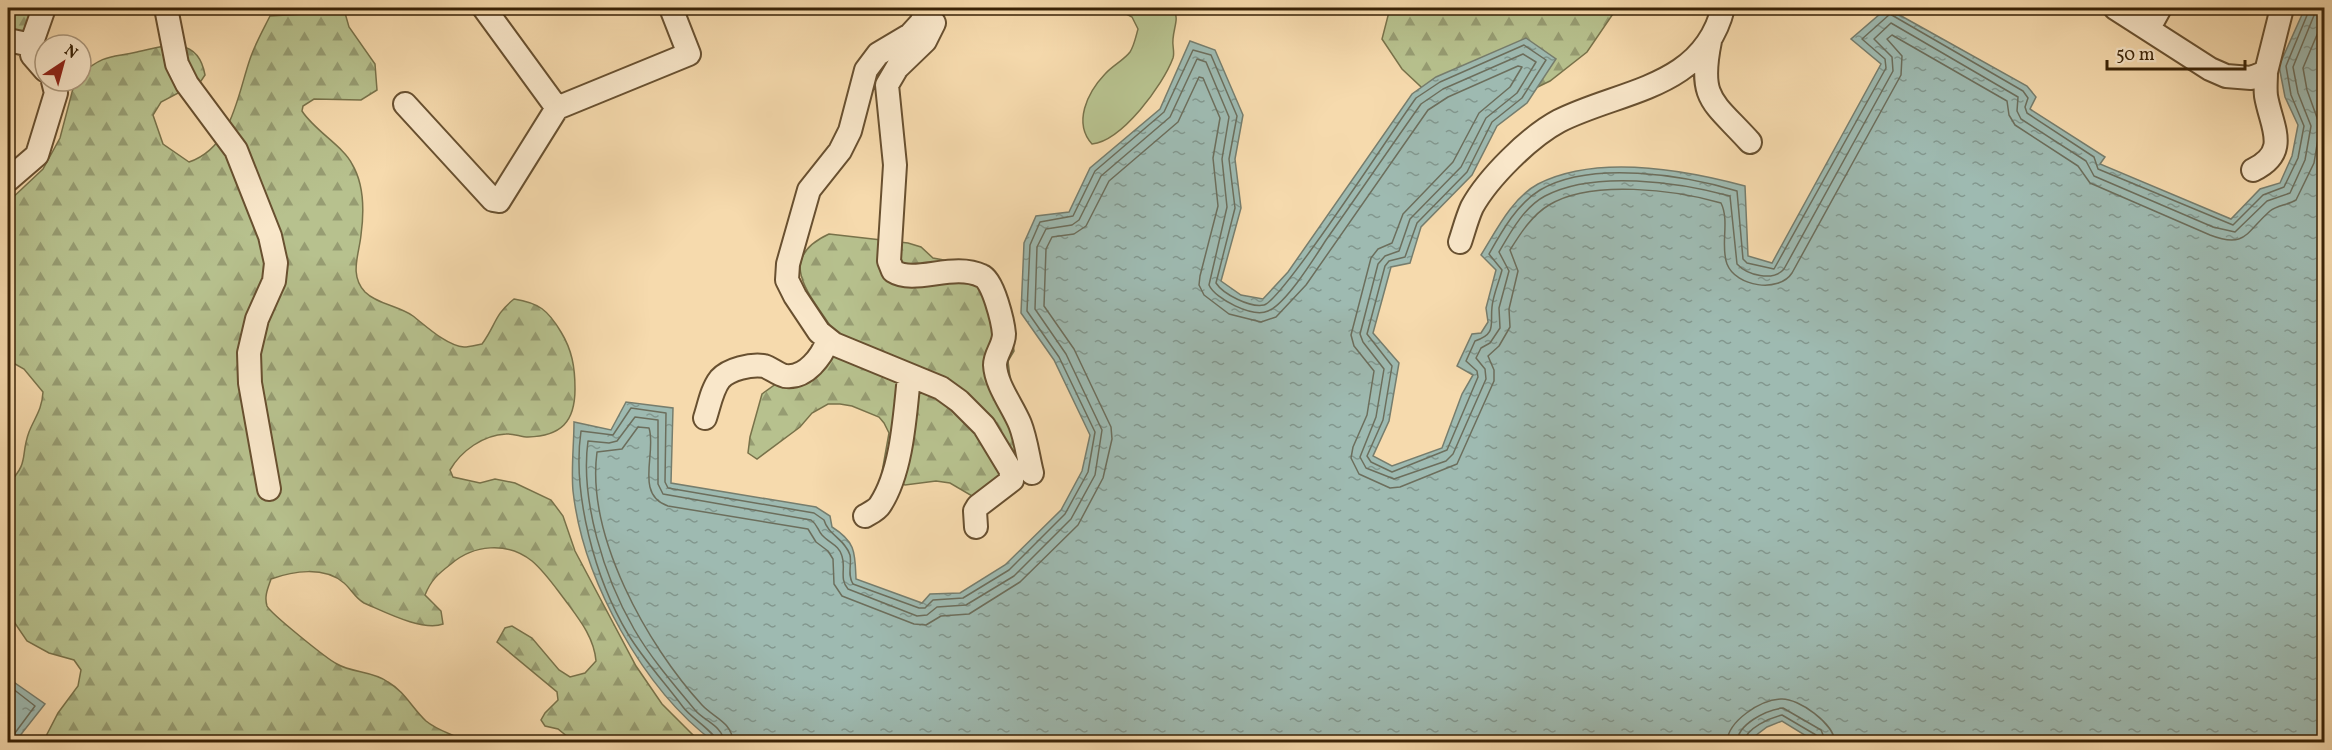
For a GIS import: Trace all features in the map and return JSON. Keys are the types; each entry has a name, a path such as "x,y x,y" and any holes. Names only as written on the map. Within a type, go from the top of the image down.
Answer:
{"street":[{"path":"33,56 31,45 44,8"},
{"path":"166,8 177,64 187,84 236,150 270,236 276,264 274,281 257,319 249,353 250,382 269,489"},
{"path":"484,8 558,108"},
{"path":"405,104 493,200 499,201 558,108 689,54 671,8"},
{"path":"927,8 921,23 910,35 872,59 861,83 850,131 840,151 809,190 788,264 787,280 808,316 828,340 941,388 973,412 1010,469 1012,480 1007,487 975,511 976,526"},
{"path":"941,8 925,41 897,68 887,85 895,165 889,261 893,272 906,277 945,270 972,272 984,276 991,283 1004,334 1002,347 996,357 995,368 1020,425 1032,473"},
{"path":"1460,242 1473,207 1512,159 1540,134 1574,114 1643,91 1670,78 1710,40 1719,25 1723,8"},
{"path":"2115,8 2210,69 2226,76 2251,78 2266,72"},
{"path":"2149,28 2160,8"},
{"path":"2253,170 2263,165 2269,158 2277,139 2276,126 2266,94 2266,72 2282,8"},
{"path":"8,39 31,45"},
{"path":"1710,40 1705,66 1705,85 1709,97 1750,142"},
{"path":"8,180 37,155 56,93"},
{"path":"705,418 720,380 727,374 739,368 765,366 786,376 797,375 809,368 822,354 828,340"},
{"path":"865,516 879,507 892,479 902,437 909,376"}],"green space":[{"path":"8,8 35,8 25,35 8,33"},
{"path":"310,8 347,8 345,13 349,27 375,64 377,90 361,100 314,99 303,106 302,111 348,158 359,180 363,208 356,272 357,279 365,292 413,316 451,343 464,347 482,344 499,315 514,299 530,303 542,309 552,318 570,352 575,389 572,410 564,425 549,434 539,436 506,434 489,437 473,445 460,457 450,470 453,477 480,483 495,479 515,483 551,500 563,516 575,551 636,666 662,704 700,742 574,742 558,729 545,726 541,720 558,700 557,692 497,642 505,628 512,626 532,638 559,670 570,677 585,673 596,661 595,652 585,629 575,614 537,565 512,550 490,548 480,549 460,558 439,574 430,585 425,595 441,611 443,624 435,626 414,623 364,603 344,583 318,572 298,572 271,579 266,595 267,606 270,610 322,654 343,667 382,678 399,690 426,721 466,742 43,742 58,713 78,686 81,670 74,660 49,653 27,641 8,613 8,484 22,464 26,440 40,409 43,392 24,369 8,360 8,202 43,169 60,138 72,93 93,93 93,65 96,63 114,56 169,46 188,48 195,54 201,62 205,75 201,81 161,102 153,115 163,144 189,162 203,155 224,133 231,119 252,53 270,16 303,14"},
{"path":"1115,8 1174,8 1176,20 1174,56 1151,96 1128,123 1104,141 1092,144 1083,127 1088,99 1105,74 1130,52 1138,29 1132,17"},
{"path":"1390,8 1617,8 1587,52 1550,81 1511,100 1435,100 1402,69 1382,39"},
{"path":"829,234 908,243 921,247 933,258 965,264 1012,334 1014,351 1008,361 1011,385 1031,479 1021,485 972,496 950,483 936,481 905,485 882,472 889,433 884,423 879,417 852,406 840,404 828,404 812,413 800,427 757,459 748,453 762,394 838,339 811,297 800,270 802,257 811,245"}],"water":[{"path":"1887,8 2027,86 2036,97 2030,109 2105,157 2100,164 2231,219 2260,189 2280,183 2292,156 2298,125 2285,97 2279,66 2305,8 2324,8 2324,742 1816,742 1782,721 1767,727 1747,742 714,742 688,720 663,693 641,663 603,596 579,525 573,491 574,422 611,430 626,402 673,408 671,483 816,507 830,516 832,527 850,543 854,555 856,579 922,603 930,594 960,593 1005,565 1061,510 1082,471 1090,435 1054,360 1021,313 1024,243 1036,216 1069,212 1090,168 1160,109 1190,41 1215,50 1243,115 1235,159 1241,208 1221,281 1241,295 1263,299 1288,272 1412,94 1436,77 1526,38 1556,59 1527,103 1497,126 1472,175 1421,227 1410,263 1391,267 1373,333 1399,363 1389,421 1373,456 1392,466 1442,448 1462,394 1473,375 1457,366 1472,334 1481,333 1488,322 1486,308 1496,270 1481,255 1505,216 1520,198 1538,184 1561,175 1587,169 1614,167 1669,170 1745,186 1748,256 1772,263 1881,64 1851,39"},
{"path":"8,678 45,704 15,742 8,742"}]}
